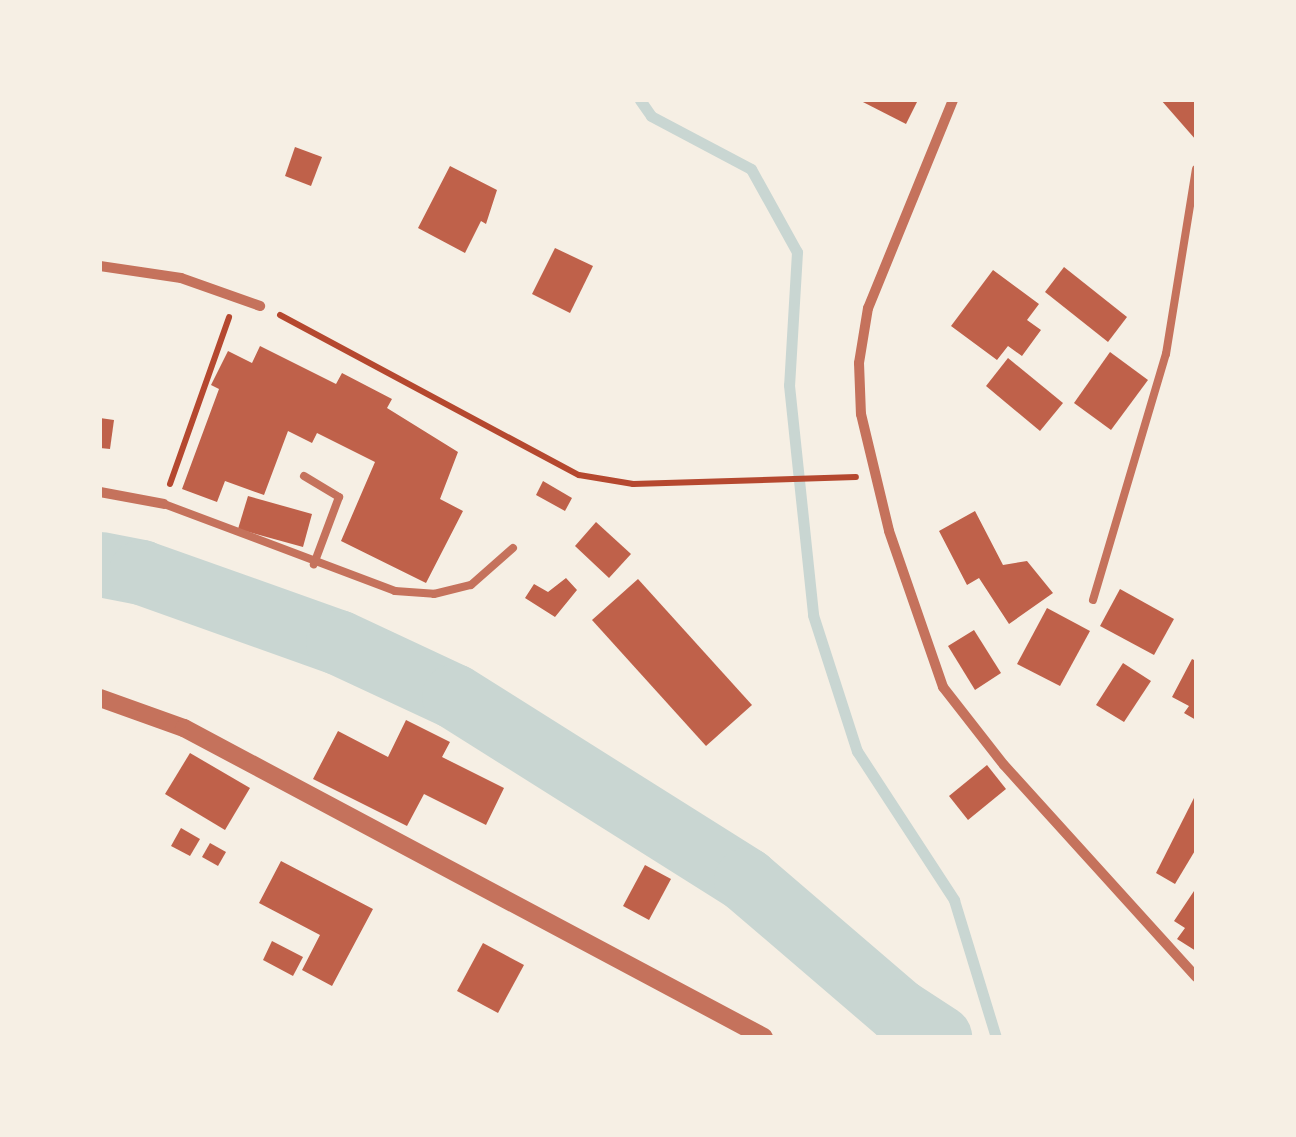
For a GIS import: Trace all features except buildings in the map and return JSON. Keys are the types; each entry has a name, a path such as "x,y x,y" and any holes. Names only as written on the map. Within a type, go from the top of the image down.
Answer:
{"street":[{"path":"953,100 868,308 860,362 861,414 889,531 944,687 1004,765 1196,976"},
{"path":"100,266 181,278 260,306"},
{"path":"100,492 164,504"},
{"path":"100,698 184,728 764,1037"}],"lane":[{"path":"1094,600 1162,372 1196,169"},
{"path":"304,476 339,498 314,564"},
{"path":"164,504 395,592 434,594 472,584 513,548"}],"path":[{"path":"164,504 238,296"},
{"path":"260,306 579,476 633,484 842,477"}],"waterway":[{"path":"640,100 651,116 751,169 797,252 789,385 813,615 857,751 954,900 996,1037"},
{"path":"100,564 141,572 338,642 454,696 746,880 899,1011 939,1037"}]}
